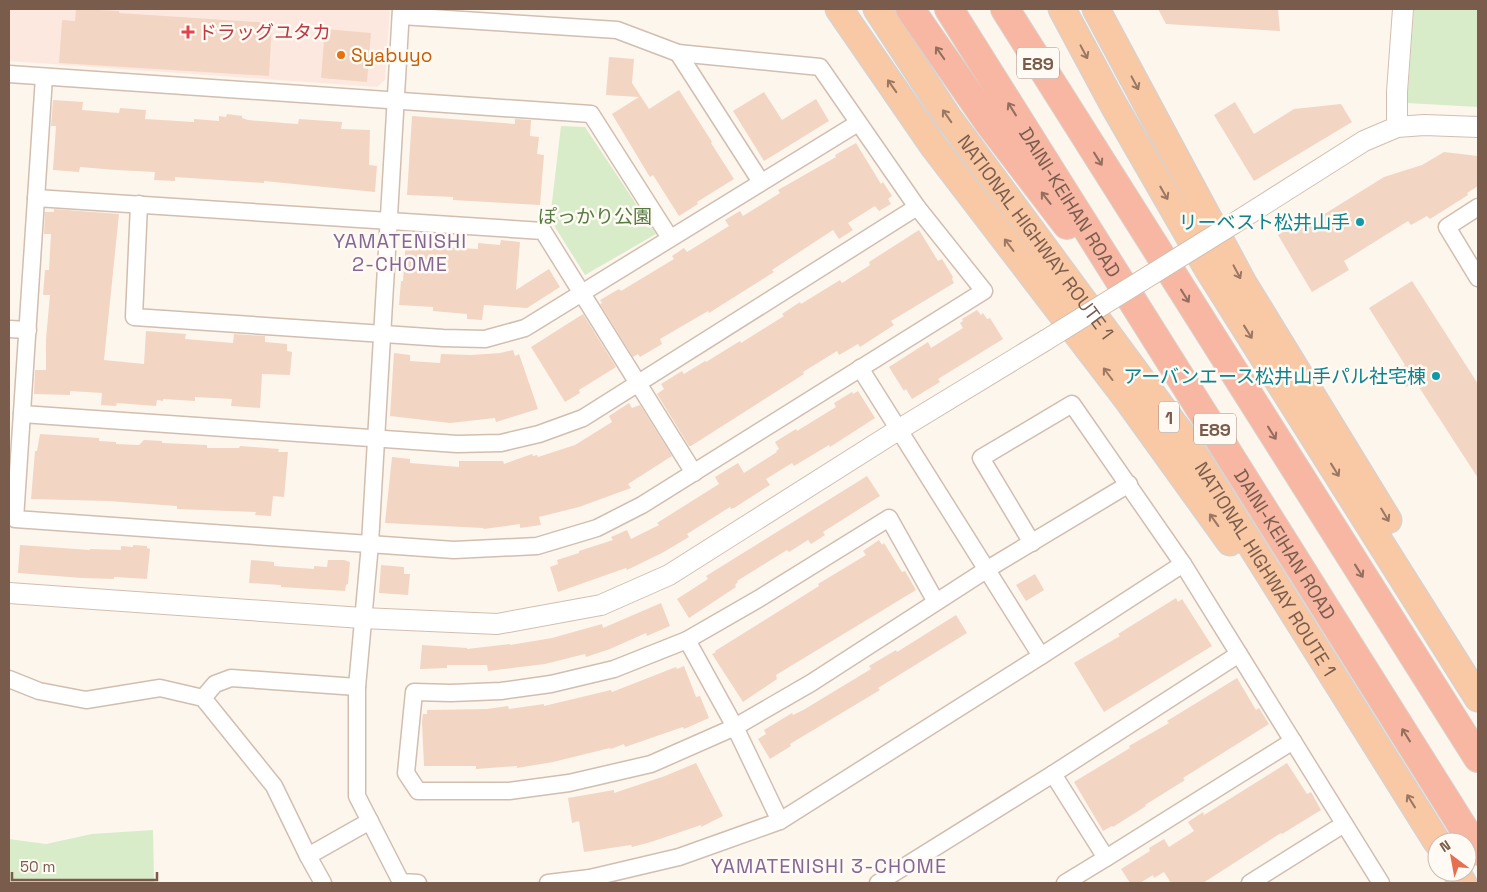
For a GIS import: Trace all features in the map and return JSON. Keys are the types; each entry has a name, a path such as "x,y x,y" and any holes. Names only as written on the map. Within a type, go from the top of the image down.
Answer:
{"highway":[{"name":"1","path":"839,9 934,147 1127,399 1283,615 1329,669"},
{"name":"NATIONAL HIGHWAY ROUTE 1","path":"877,9 947,116 1182,435 1431,832"},
{"path":"910,9 989,123 1172,361"},
{"name":"DAINI-KEIHAN ROAD","path":"949,9 1172,361 1478,851"},
{"name":"E89","path":"1004,9 1478,758"},
{"path":"1017,9 1072,118"},
{"path":"1062,9 1112,104 1208,269 1478,698"},
{"path":"1096,9 1243,283 1413,561 1416,597"}],"street":[{"path":"1397,127 1397,92 1403,9"},
{"path":"44,77 15,519 370,544 454,550 537,546 596,528 642,506 984,291 918,207 820,67 678,53 617,30 401,12 370,544 357,687 357,796 401,882 418,883"},
{"path":"678,53 761,182"},
{"path":"9,74 591,114 670,238"},
{"path":"140,204 134,317 485,340 525,328 858,123"},
{"path":"9,592 362,618 496,624 601,605 669,575 898,430 1046,340 1364,141 1397,127 1424,125 1478,127"},
{"path":"36,198 543,231 694,473"},
{"path":"22,414 457,444 501,443 539,434 583,418 918,207"},
{"path":"1478,207 1447,227 1478,278"},
{"path":"9,329 28,330"},
{"path":"860,368 1041,656"},
{"path":"1032,543 981,458 1072,404 1183,564 1382,883"},
{"path":"936,602 889,518 760,598 687,640 614,669 551,684 501,691 414,692 406,773 418,792 508,791 570,783 651,764 735,727 811,683 986,570 1129,484"},
{"path":"548,883 590,878 679,857 780,821 1183,564"},
{"path":"687,640 735,727 780,821"},
{"path":"878,883 1053,774 1239,654"},
{"path":"203,698 215,684 231,678 357,687"},
{"path":"9,679 39,691 86,700 160,688 203,698 274,786 323,883"},
{"path":"1065,883 1293,741"},
{"path":"1053,774 1106,858"},
{"path":"308,856 370,820"},
{"path":"1250,883 1344,824"}],"shaded area":[{"path":"9,9 390,9 385,80 377,87 9,61"}],"green space":[{"path":"1414,9 1478,9 1478,107 1407,103"},
{"name":"ぽっかり公園","path":"561,126 585,127 656,234 585,275 550,219"},
{"path":"153,830 154,883 9,883 9,839 46,844 92,834"}],"building":[{"path":"76,9 272,23 269,76 59,63 62,20 75,21"},
{"path":"1158,9 1278,9 1280,31 1166,24"},
{"path":"325,29 371,33 367,82 321,78"},
{"path":"609,57 634,59 632,83 649,109 679,90 734,179 697,202 698,204 679,216 653,175 650,177 648,174 612,114 639,97 606,95"},
{"path":"764,92 782,120 816,99 829,121 764,161 733,111"},
{"path":"53,100 83,102 82,110 119,113 120,108 146,110 145,119 194,122 194,119 219,121 219,116 226,117 227,114 242,116 242,118 248,120 298,124 299,119 342,122 341,129 370,130 369,165 377,166 375,192 264,181 264,183 175,177 175,181 154,180 155,172 80,167 79,172 53,170 56,126 51,126"},
{"path":"1235,102 1254,134 1294,109 1341,104 1352,122 1254,181 1214,115"},
{"path":"412,116 515,124 515,119 531,120 530,136 539,137 537,154 544,155 540,205 453,200 453,197 407,195"},
{"path":"856,143 881,184 883,182 892,196 888,199 891,204 879,211 875,206 848,223 853,230 839,239 833,230 772,270 774,272 709,313 708,311 660,339 662,344 640,357 638,354 633,357 600,304 602,303 600,300 619,289 621,291 674,259 672,256 684,248 687,252 729,226 725,220 740,211 743,216 780,193 778,190 836,157 835,155"},
{"name":"リーベスト松井山手","path":"1444,152 1478,156 1478,186 1467,193 1468,195 1430,219 1427,216 1411,225 1408,221 1344,261 1349,270 1312,292 1278,235 1298,223 1302,228 1384,177 1422,165"},
{"path":"54,209 119,214 104,360 144,364 146,331 186,334 185,339 233,343 234,334 265,336 265,342 287,344 287,351 292,352 290,375 262,374 260,408 231,406 232,399 195,397 195,401 157,400 156,406 117,403 116,406 101,405 102,393 70,391 70,395 34,394 35,370 46,370 46,339 50,295 43,295 45,270 49,270 51,234 44,234 45,212 54,212"},
{"path":"919,230 938,261 942,259 953,277 954,283 891,321 894,325 860,347 858,344 839,355 837,351 803,372 804,374 689,446 657,394 664,389 661,384 682,371 684,374 740,341 741,343 784,316 782,314 800,302 801,304 840,280 842,283 870,265 869,262"},
{"path":"406,240 429,242 429,246 478,249 478,243 500,245 501,240 520,242 516,290 549,269 560,287 527,308 484,305 482,320 467,319 467,314 433,311 433,307 399,305"},
{"name":"アーバンエース松井山手パル社宅棟","path":"1412,281 1478,384 1478,478 1415,381 1406,387 1396,371 1405,365 1369,308"},
{"path":"977,310 981,315 983,313 987,319 990,318 1003,339 938,379 940,382 912,399 906,389 904,391 889,367 928,342 931,348 963,328 960,323 963,321 962,319"},
{"path":"583,314 616,367 579,390 580,393 565,402 531,347"},
{"path":"513,350 515,356 519,354 538,409 496,422 495,418 450,423 390,416 394,353 410,355 410,361 440,363 441,354 471,355"},
{"path":"858,391 875,418 830,447 829,445 794,466 792,463 766,479 770,485 734,508 731,509 730,507 687,534 689,537 662,553 627,570 626,568 558,592 550,567 558,564 557,560 613,540 611,537 627,530 631,539 659,525 657,523 719,484 715,477 738,463 744,473 777,452 779,449 775,442 836,407 834,403 852,392 853,394"},
{"path":"629,403 632,408 640,405 672,456 628,484 631,488 579,507 539,517 541,525 520,528 520,524 484,529 385,523 392,457 410,459 410,463 459,467 459,461 503,461 504,464 532,454 538,457 575,445 612,422 609,416"},
{"path":"40,434 99,438 99,441 116,442 116,444 139,445 144,440 162,441 162,443 207,445 207,448 239,448 240,446 279,449 278,452 288,452 284,497 273,496 271,516 255,515 256,512 177,509 177,506 108,501 31,499 35,451 37,451"},
{"path":"867,476 880,496 823,532 825,535 811,544 808,540 789,552 787,550 737,581 736,587 689,618 677,599 708,579 706,576"},
{"path":"879,540 882,545 884,543 902,572 905,571 916,590 776,675 777,679 743,702 712,654 819,586 818,584 866,555 863,551"},
{"path":"20,545 90,550 121,550 121,546 147,546 150,549 147,579 82,578 18,573"},
{"path":"251,560 274,562 274,566 314,569 314,566 327,567 328,560 344,560 350,562 348,584 345,591 249,583"},
{"path":"381,565 404,567 404,574 410,574 408,595 379,593"},
{"path":"1035,574 1044,590 1026,601 1016,585"},
{"path":"1176,598 1178,602 1182,599 1212,646 1104,712 1074,663 1120,636 1118,634"},
{"path":"661,603 670,626 647,636 646,633 586,657 585,654 545,664 488,671 487,665 447,665 447,668 420,669 422,645 467,649 510,645 552,638 602,624 603,628"},
{"path":"956,615 967,633 878,688 880,690 790,744 791,746 770,759 758,739 766,734 764,730 792,713 793,715 805,709 871,669 869,666 896,650 897,652"},
{"path":"684,666 696,697 700,696 709,718 684,729 683,727 625,747 624,744 611,749 517,768 517,766 476,769 476,766 424,766 422,722 423,714 427,714 427,710 487,709 508,706 509,709 544,704 544,706 611,690 612,692 676,667 677,669"},
{"path":"1237,678 1256,710 1259,708 1269,724 1183,778 1185,780 1146,806 1113,827 1103,831 1074,782"},
{"path":"696,763 723,816 701,827 701,825 632,847 631,845 584,852 579,821 572,823 568,798 614,790 614,793 665,776"},
{"path":"1287,763 1307,794 1311,792 1321,810 1203,883 1171,883 1164,872 1154,878 1153,875 1140,883 1130,883 1121,869 1150,851 1149,848 1164,839 1169,847 1194,831 1188,822 1203,812 1204,815"}],"place":[{"name":"ドラッグユタカ","path":"188,32"},
{"name":"Syabuyo","path":"341,55"},
{"name":"リーベスト松井山手","path":"1360,222"},
{"name":"アーバンエース松井山手パル社宅棟","path":"1436,376"}],"district":[{"name":"YAMATENISHI 2-CHOME","path":"400,252"},
{"name":"YAMATENISHI 3-CHOME","path":"829,866"}]}
